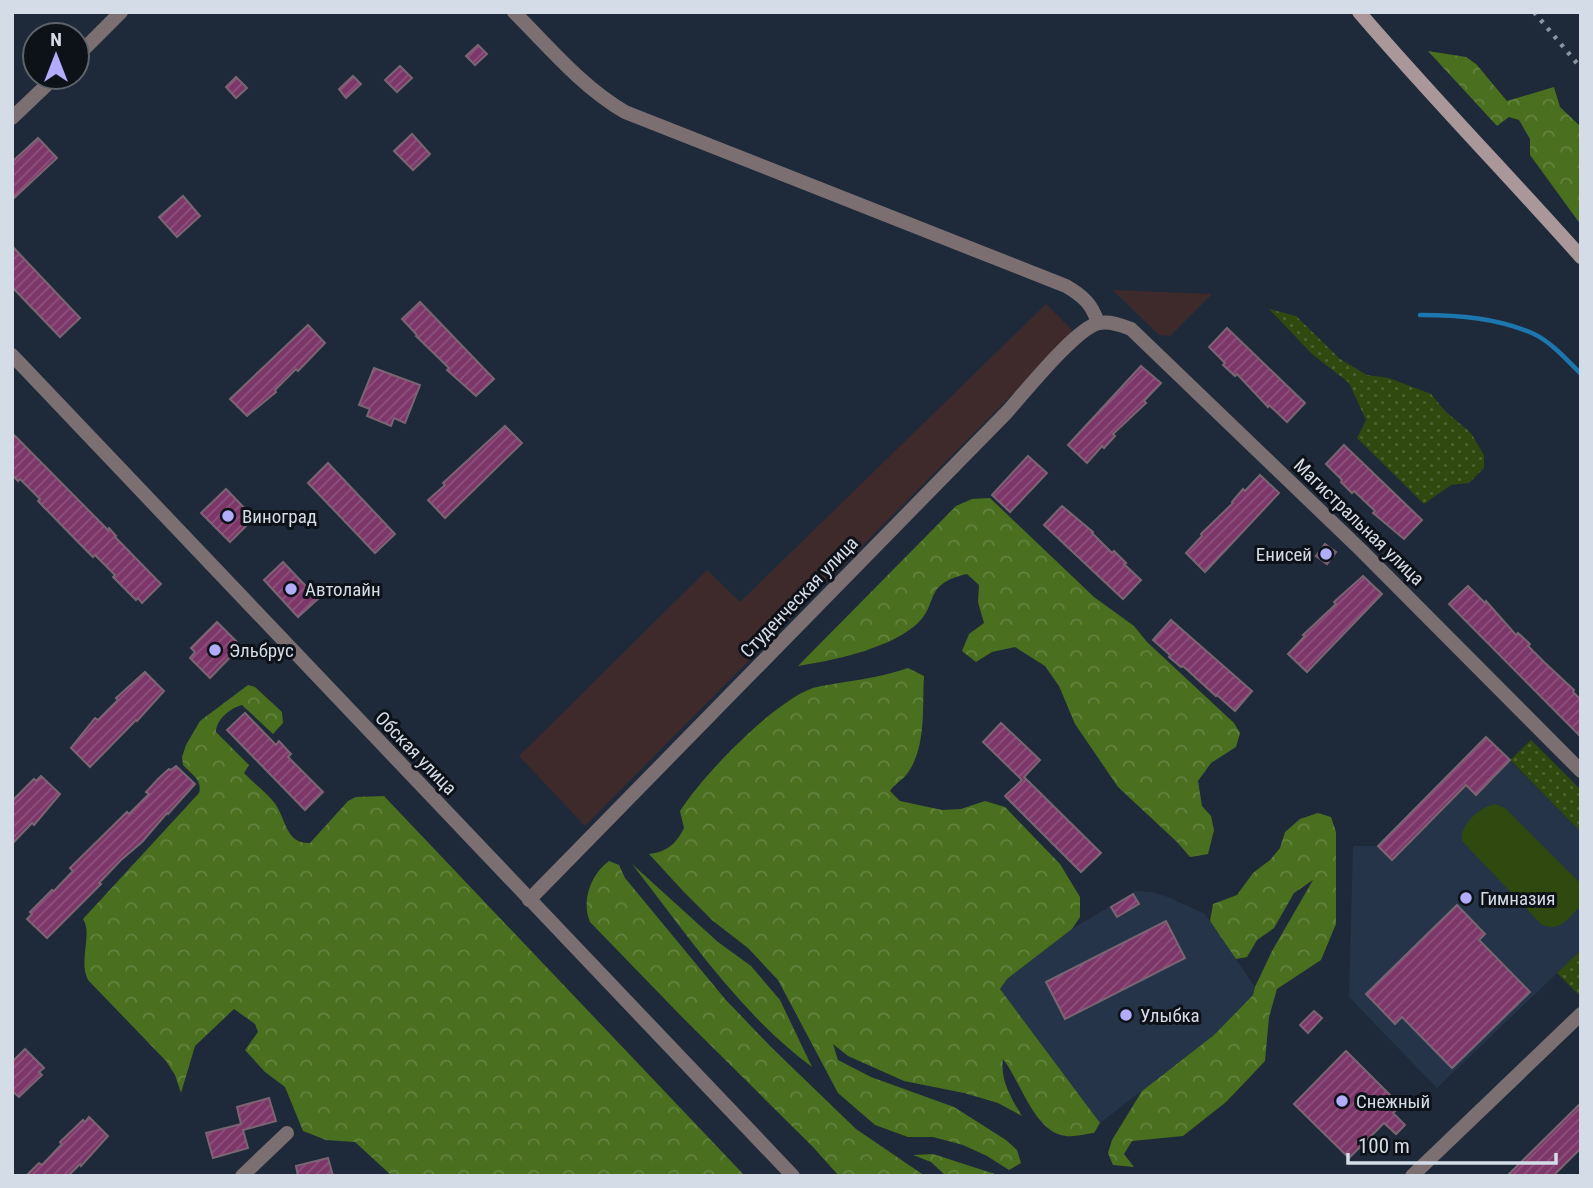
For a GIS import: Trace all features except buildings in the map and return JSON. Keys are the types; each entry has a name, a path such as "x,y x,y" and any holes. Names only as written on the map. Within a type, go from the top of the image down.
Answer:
{"main road":[{"path":"1359,12 1581,257"}],"street":[{"path":"91,42 121,12"},
{"path":"514,12 585,83 625,113 1066,286 1082,295 1093,307 1098,323"},
{"path":"12,118 40,91"},
{"name":"Магистральная улица","path":"1098,323 1116,323 1131,328 1361,550 1581,771"},
{"name":"Студенческая улица","path":"529,900 1007,412 1076,337 1098,323"},
{"name":"Обская улица","path":"12,355 793,1176"},
{"path":"1412,1176 1581,1014"},
{"path":"242,1176 287,1133"}],"shaded area":[{"path":"1113,290 1212,294 1170,336 1159,335"},
{"path":"1046,304 1074,332 585,826 519,756 707,570 740,602"},
{"name":"Гимназия","path":"1486,737 1581,832 1581,950 1437,1088 1349,997 1353,846 1378,846"},
{"name":"Улыбка","path":"1136,891 1168,897 1205,914 1255,987 1253,995 1214,1035 1100,1123 1000,989 1007,979 1072,929"}],"green space":[{"path":"1428,51 1466,57 1476,64 1507,101 1554,87 1560,107 1581,127 1581,225 1530,155 1530,139 1519,120 1509,117 1497,126"},
{"path":"1269,309 1296,316 1340,359 1367,375 1389,378 1431,394 1445,411 1471,433 1484,455 1484,468 1469,483 1451,485 1424,504 1357,438 1366,420 1349,383 1312,354"},
{"path":"990,498 1094,597 1134,626 1147,642 1234,723 1240,733 1236,747 1211,763 1198,781 1202,806 1211,816 1214,830 1208,854 1190,857 1118,787 1075,724 1059,686 1045,666 1015,647 992,652 976,662 962,651 969,634 984,623 978,602 979,585 967,574 942,584 936,590 921,620 900,636 858,653 798,666 956,506 972,499"},
{"path":"908,668 924,676 920,740 913,765 890,791 900,801 942,810 961,809 985,801 1005,807 1060,864 1080,897 1080,917 1072,929 1007,979 1000,989 1100,1123 1094,1133 1066,1136 1055,1133 1037,1116 1003,1059 1005,1082 1022,1116 998,1103 904,1081 848,1056 833,1044 838,1060 871,1077 954,1107 1006,1140 1017,1150 1021,1163 1009,1170 963,1145 933,1137 908,1137 875,1125 838,1093 778,980 748,948 713,921 649,854 666,849 678,839 684,828 680,811 691,796 740,741 779,708 813,688 877,677"},
{"path":"248,685 255,687 282,712 283,723 273,734 242,705 224,715 216,732 249,765 244,773 276,805 296,840 310,843 348,801 356,797 384,796 745,1176 392,1176 355,1142 326,1140 303,1131 285,1087 265,1072 245,1050 258,1032 255,1024 234,1009 195,1046 181,1093 175,1075 166,1061 88,980 84,965 87,932 83,919 199,793 198,781 183,765 182,757 186,745 200,721"},
{"path":"1531,740 1581,790 1581,832 1510,760"},
{"path":"1495,804 1505,808 1581,884 1581,906 1558,926 1547,927 1541,924 1462,841 1467,823 1483,809"},
{"path":"1318,813 1331,817 1336,832 1336,924 1321,960 1277,989 1269,1017 1265,1061 1226,1102 1183,1136 1132,1141 1124,1154 1134,1167 1113,1165 1108,1153 1112,1140 1142,1091 1214,1035 1253,995 1272,951 1313,880 1294,893 1274,928 1257,940 1247,957 1236,959 1210,921 1213,904 1237,895 1253,873 1280,848 1285,832 1300,819"},
{"path":"609,861 619,865 625,878 725,999 771,1047 856,1129 925,1176 839,1176 590,922 587,914 589,888 597,873"},
{"path":"632,864 718,942 751,966 780,1000 812,1067 786,1046 738,998"},
{"path":"1581,950 1581,994 1578,994 1557,973"},
{"path":"933,1154 1001,1176 946,1176 931,1162 913,1155"}],"waterway":[{"path":"1420,315 1478,318 1534,334 1559,352 1581,374"}],"railway":[{"path":"1534,12 1581,68"}],"place":[{"name":"Виноград","path":"228,516"},
{"name":"Енисей","path":"1326,554"},
{"name":"Автолайн","path":"291,589"},
{"name":"Эльбрус","path":"215,650"},
{"name":"Гимназия","path":"1466,898"},
{"name":"Улыбка","path":"1126,1015"},
{"name":"Снежный","path":"1342,1101"}]}
